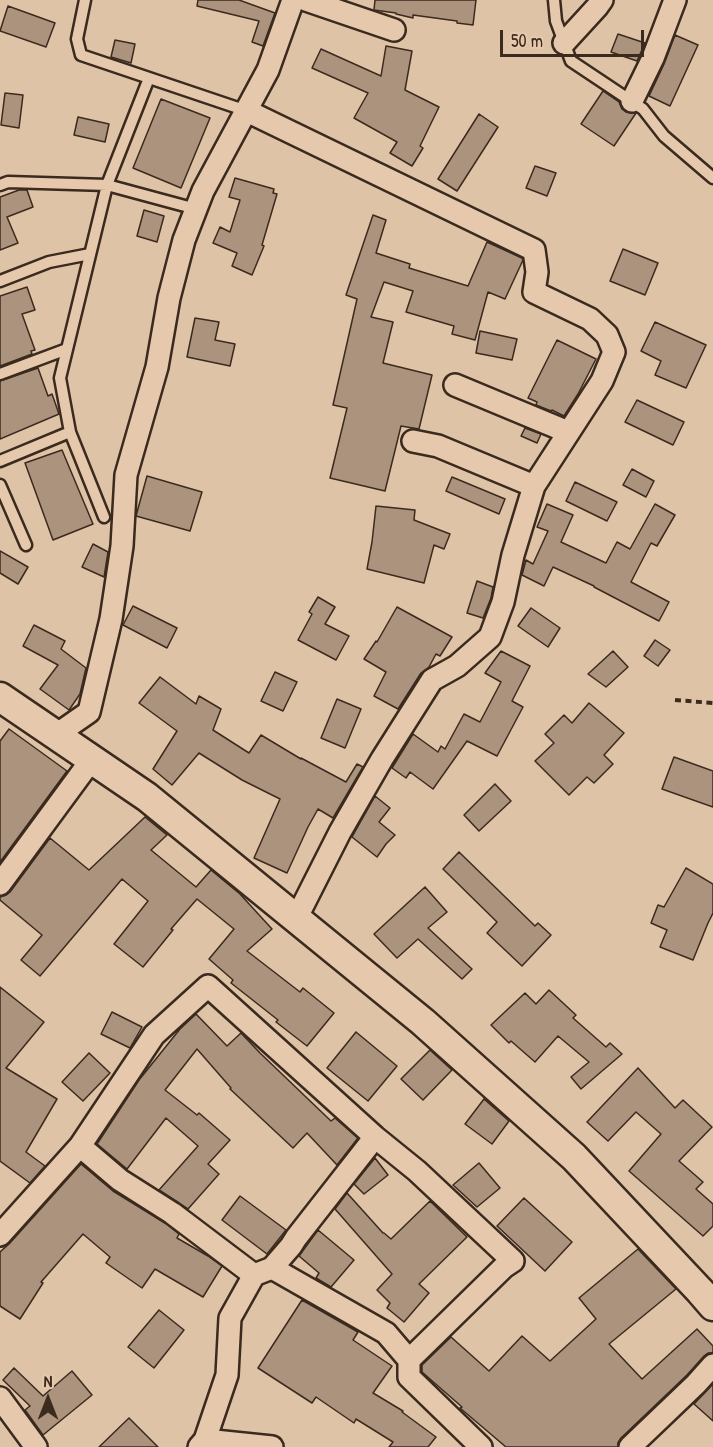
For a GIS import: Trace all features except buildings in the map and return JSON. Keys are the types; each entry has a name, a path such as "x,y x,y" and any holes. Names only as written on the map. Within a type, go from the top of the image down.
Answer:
{"street":[{"path":"56,735 89,712 111,620 122,546 126,475 157,367 169,298 184,240 203,191 268,70 293,0"},
{"path":"306,0 394,30"},
{"path":"564,43 602,0"},
{"path":"632,101 675,0"},
{"path":"247,111 534,250 537,272 534,292 590,319 607,335 614,352 602,381 534,486 513,555 503,602 490,637 457,666 432,680 340,831 296,919"},
{"path":"455,385 568,432"},
{"path":"413,441 438,446 534,486"},
{"path":"0,697 147,797 423,1022 574,1157 713,1306"},
{"path":"0,884 92,759"},
{"path":"0,1234 81,1146 154,1035 208,986 375,1137 417,1171 513,1261 504,1267 409,1360"},
{"path":"272,1447 202,1444 227,1375 230,1318 263,1272 291,1246 375,1137"},
{"path":"81,1146 120,1180 263,1272 386,1333 409,1360 409,1377 481,1447"},
{"path":"630,1447 713,1365"},
{"path":"0,1398 36,1447"}],"lane":[{"path":"85,0 77,39 81,55 247,111"},
{"path":"554,0 556,21 571,61 643,109 664,136 713,178"},
{"path":"104,517 70,432 60,378 107,185 149,78"},
{"path":"0,184 8,182 107,185 196,209"},
{"path":"0,280 48,262 90,254"},
{"path":"0,374 67,349"},
{"path":"0,461 70,432"},
{"path":"0,485 26,545"}],"path":[{"path":"675,700 713,703"}]}
